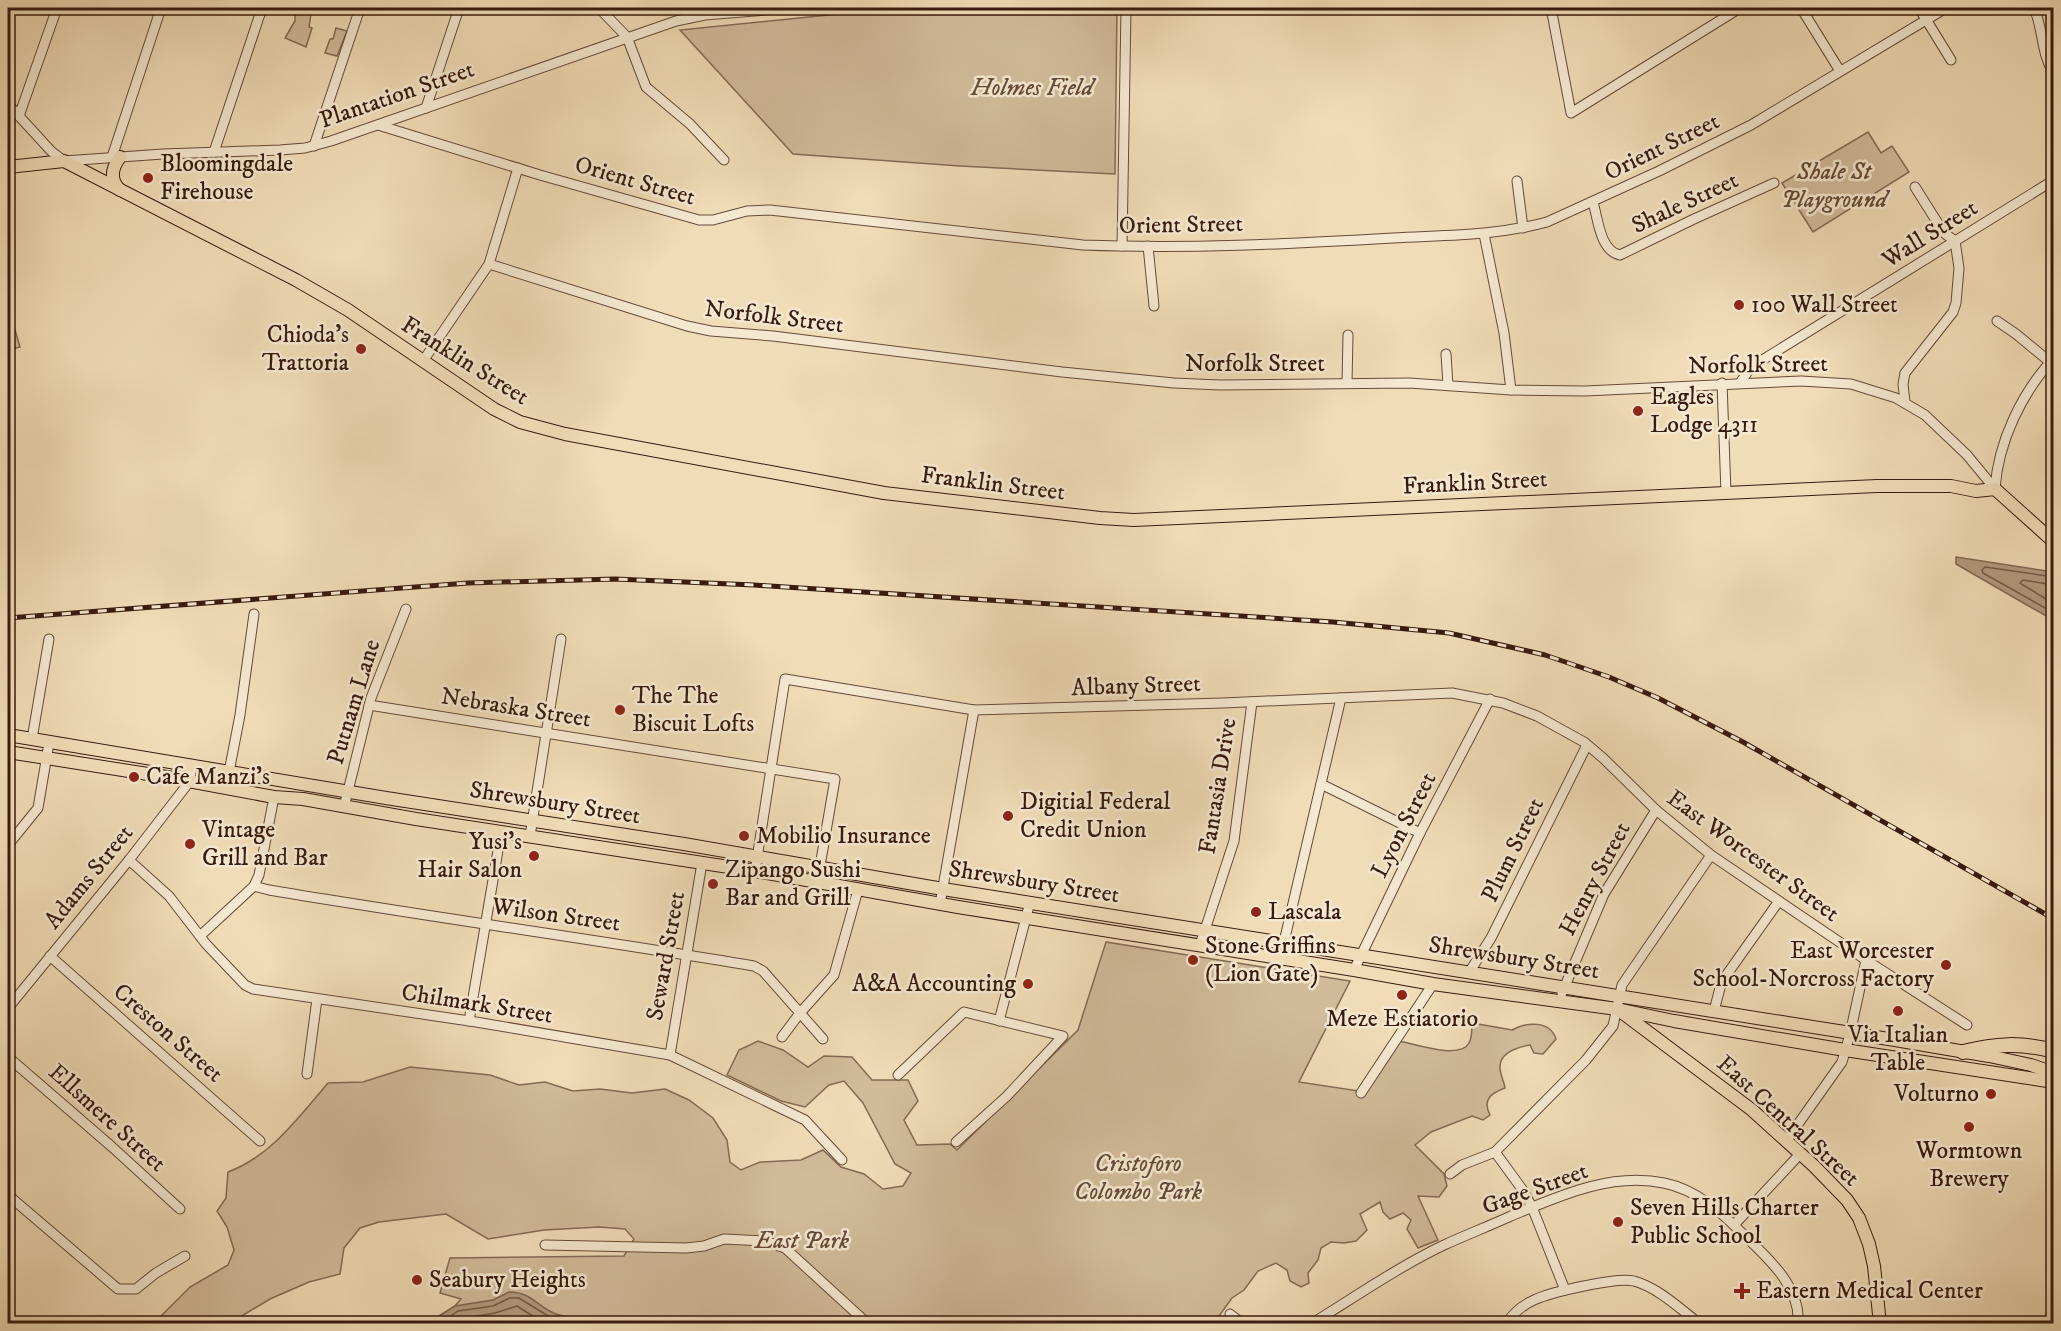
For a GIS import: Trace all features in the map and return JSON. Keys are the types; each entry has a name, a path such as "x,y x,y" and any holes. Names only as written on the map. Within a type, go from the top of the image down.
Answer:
{"highway":[{"path":"1963,1052 1991,1045 2024,1045 2054,1051"}],"main road":[{"path":"116,157 112,171 113,180 121,190"},
{"name":"Plantation Street","path":"8,167 64,161"},
{"name":"Franklin Street","path":"64,161 296,280 348,310 471,395 520,422 565,434 884,493 1134,520 1919,486 1951,486 1976,491 1995,489"},
{"path":"1995,489 2054,542"},
{"name":"Shrewsbury Street","path":"8,735 820,866 943,889 1619,995 1666,1005 1963,1052 2031,1065 2054,1073"},
{"name":"Shrewsbury Street","path":"8,752 274,797 303,799 501,833 755,871 940,904 1433,984 1617,1009 1845,1050 2054,1082"},
{"name":"East Central Street","path":"1599,992 1617,1009 1752,1110 1841,1194 1861,1222 1869,1244 1874,1266 1880,1323"},
{"path":"1662,1041 1674,1021"}],"street":[{"path":"19,116 57,8"},
{"path":"116,157 161,8"},
{"path":"214,152 262,8"},
{"path":"314,146 360,8"},
{"path":"426,108 459,8"},
{"path":"599,8 627,37 646,87 690,124 724,160"},
{"name":"Plantation Street","path":"64,161 280,150 314,146 681,19 730,10 790,8"},
{"path":"1122,246 1126,8"},
{"path":"1551,8 1571,113 1740,8"},
{"path":"1801,8 1840,71"},
{"path":"1919,8 1951,60"},
{"name":"Orient Street","path":"378,125 699,220 713,220 747,211 770,210 1078,245 1122,246 1281,243 1484,234 1547,222 1751,125 1946,8"},
{"path":"2034,8 2041,27 2044,57 2054,74"},
{"name":"Franklin Street","path":"8,104 51,151 64,161"},
{"path":"423,361 489,264 518,168"},
{"name":"Wall Street","path":"1740,383 1751,367 2054,180"},
{"path":"1518,181 1523,228"},
{"name":"Shale Street","path":"1593,202 1606,246 1612,252 1620,255 1774,183"},
{"path":"1905,402 1903,380 1909,366 1943,327 1955,307 1959,268 1955,241 1944,233 1915,187"},
{"path":"1484,234 1504,333 1511,390"},
{"path":"1148,246 1154,306"},
{"name":"Norfolk Street","path":"489,264 687,326 711,331 774,336 1143,381 1220,385 1347,383 1448,385 1511,390 1585,391 1722,383 1801,381 1851,384 1905,402 1943,431 1970,458 1995,489"},
{"path":"1995,489 2002,451 2019,408 2034,382 2052,360 1997,321"},
{"path":"1347,383 1348,335"},
{"path":"1446,354 1448,385"},
{"path":"1722,383 1726,493"},
{"name":"Putnam Lane","path":"344,807 369,705 406,609"},
{"path":"229,772 240,715 254,614"},
{"path":"32,739 50,639"},
{"path":"530,836 561,639"},
{"name":"Albany Street","path":"771,768 785,679 974,710 1252,702 1452,693 1490,699"},
{"path":"1284,942 1341,698"},
{"name":"East Worcester Street","path":"1490,699 1528,711 1587,744 1656,810 1711,855 1967,1025"},
{"name":"Lyon Street","path":"1354,970 1420,833 1490,699"},
{"name":"Fantasia Drive","path":"1200,945 1234,841 1252,702"},
{"name":"Nebraska Street","path":"369,705 834,779 820,866"},
{"path":"940,904 974,710"},
{"path":"8,845 38,808 49,742"},
{"name":"Plum Street","path":"1470,971 1491,938 1587,744"},
{"path":"190,781 192,766"},
{"path":"755,871 771,768"},
{"name":"Adams Street","path":"8,1008 129,860 190,781"},
{"path":"1322,784 1420,833"},
{"path":"200,936 254,886 259,875 274,797"},
{"name":"Henry Street","path":"1560,1002 1563,987 1604,894 1656,810"},
{"path":"469,1021 501,833"},
{"path":"1450,1174 1461,1165 1495,1152 1586,1060 1613,1026 1619,995 1626,979 1711,855"},
{"name":"Chilmark Street","path":"129,860 169,896 200,936 245,985 253,989 670,1054 805,1120 842,1160"},
{"name":"Seward Street","path":"670,1054 702,863"},
{"name":"Wilson Street","path":"254,886 277,892 754,966 763,971 823,1039"},
{"path":"782,1037 834,975 858,890"},
{"path":"1714,1011 1725,977 1779,901"},
{"path":"999,1021 1030,902"},
{"name":"Creston Street","path":"50,956 260,1141"},
{"path":"1786,1141 1842,1062 1866,960"},
{"path":"1362,1093 1433,984"},
{"path":"307,1074 317,999"},
{"path":"898,1075 964,1012 1063,1036 1006,1096 956,1142"},
{"name":"Ellsmere Street","path":"8,1057 180,1209"},
{"path":"1495,1152 1532,1207 1565,1290"},
{"path":"1734,1225 1800,1154"},
{"name":"Gage Street","path":"1311,1323 1443,1245 1532,1207 1593,1185 1639,1179 1665,1183 1691,1192 1715,1207 1770,1260 1782,1275 1796,1300 1798,1323"},
{"path":"8,1195 118,1289 135,1289 185,1256"},
{"path":"545,1245 686,1248 704,1246 723,1239 765,1241 785,1248 868,1323"},
{"path":"1506,1323 1526,1304 1542,1296 1622,1281 1633,1281 1659,1294 1700,1323"},
{"path":"1230,1314 1244,1323"}],"green space":[{"path":"295,8 312,8 309,27 312,28 306,47 285,38 295,21"},
{"name":"Holmes Field","path":"898,8 1117,8 1115,174 793,154 680,30"},
{"path":"336,28 347,31 337,56 325,53"},
{"name":"Shale St Playground","path":"1868,132 1881,153 1892,146 1909,172 1813,232 1782,183"},
{"path":"11,316 20,347 8,350 8,317"},
{"path":"1106,942 1350,981 1299,1082 1365,1092 1399,1041 1437,1050 1457,1050 1469,1043 1472,1023 1512,1030 1524,1025 1537,1024 1549,1028 1556,1039 1543,1054 1534,1053 1530,1045 1506,1054 1501,1062 1500,1070 1505,1088 1489,1098 1487,1105 1490,1115 1483,1120 1472,1116 1431,1132 1415,1145 1444,1174 1447,1186 1439,1197 1418,1196 1438,1240 1418,1248 1407,1229 1411,1220 1403,1213 1390,1219 1383,1212 1380,1202 1360,1214 1367,1230 1356,1241 1331,1242 1321,1248 1318,1260 1308,1273 1309,1283 1301,1287 1290,1281 1287,1270 1276,1263 1258,1271 1244,1290 1232,1298 1219,1316 1232,1323 428,1323 455,1306 461,1299 440,1293 450,1258 624,1256 634,1239 625,1229 599,1227 544,1230 488,1239 446,1214 379,1222 360,1228 344,1248 340,1274 309,1282 270,1299 230,1323 153,1324 190,1287 228,1265 234,1250 227,1227 217,1211 226,1198 228,1172 258,1156 271,1146 328,1083 363,1082 410,1067 490,1075 519,1085 545,1082 573,1091 600,1089 632,1093 665,1089 689,1100 713,1118 727,1140 730,1162 741,1170 760,1162 801,1160 823,1150 841,1167 864,1174 883,1189 903,1186 911,1173 895,1164 863,1103 844,1081 829,1085 805,1107 781,1101 727,1075 739,1050 758,1041 783,1050 808,1067 824,1056 852,1057 872,1080 908,1080 918,1101 904,1120 917,1145 950,1144 957,1150 1078,1030"},
{"path":"1592,1317 1623,1323 1577,1323 1574,1320"}],"water":[{"path":"1956,557 2053,572 2053,620 1956,564"},
{"path":"509,1292 523,1294 556,1314 598,1323 428,1323 455,1306 493,1300"}],"railway":[{"path":"8,618 468,583 615,579 754,585 1333,622 1449,633 1545,655 1609,677 1658,698 1743,742 2054,919"}],"place":[{"name":"Bloomingdale Firehouse","path":"148,178"},
{"name":"100 Wall Street","path":"1739,305"},
{"name":"Chioda's Trattoria","path":"361,349"},
{"name":"Eagles Lodge 4311","path":"1638,411"},
{"name":"The The Biscuit Lofts","path":"620,710"},
{"name":"Cafe Manzi's","path":"134,777"},
{"name":"Digitial Federal Credit Union","path":"1008,816"},
{"name":"Mobilio Insurance","path":"744,836"},
{"name":"Vintage Grill and Bar","path":"190,844"},
{"name":"Yusi's Hair Salon","path":"534,856"},
{"name":"Zipango Sushi Bar and Grill","path":"713,884"},
{"name":"Lascala","path":"1256,912"},
{"name":"Stone Griffins (Lion Gate)","path":"1193,960"},
{"name":"East Worcester School-Norcross Factory","path":"1946,965"},
{"name":"A&A Accounting","path":"1028,984"},
{"name":"Meze Estiatorio","path":"1402,995"},
{"name":"Via Italian Table","path":"1898,1011"},
{"name":"Volturno","path":"1991,1094"},
{"name":"Wormtown Brewery","path":"1969,1127"},
{"name":"Seven Hills Charter Public School","path":"1618,1222"},
{"name":"Seabury Heights","path":"417,1280"},
{"name":"Eastern Medical Center","path":"1742,1291"}],"park label":[{"name":"Cristoforo Colombo Park","path":"1138,1178"},
{"name":"East Park","path":"802,1241"}]}
